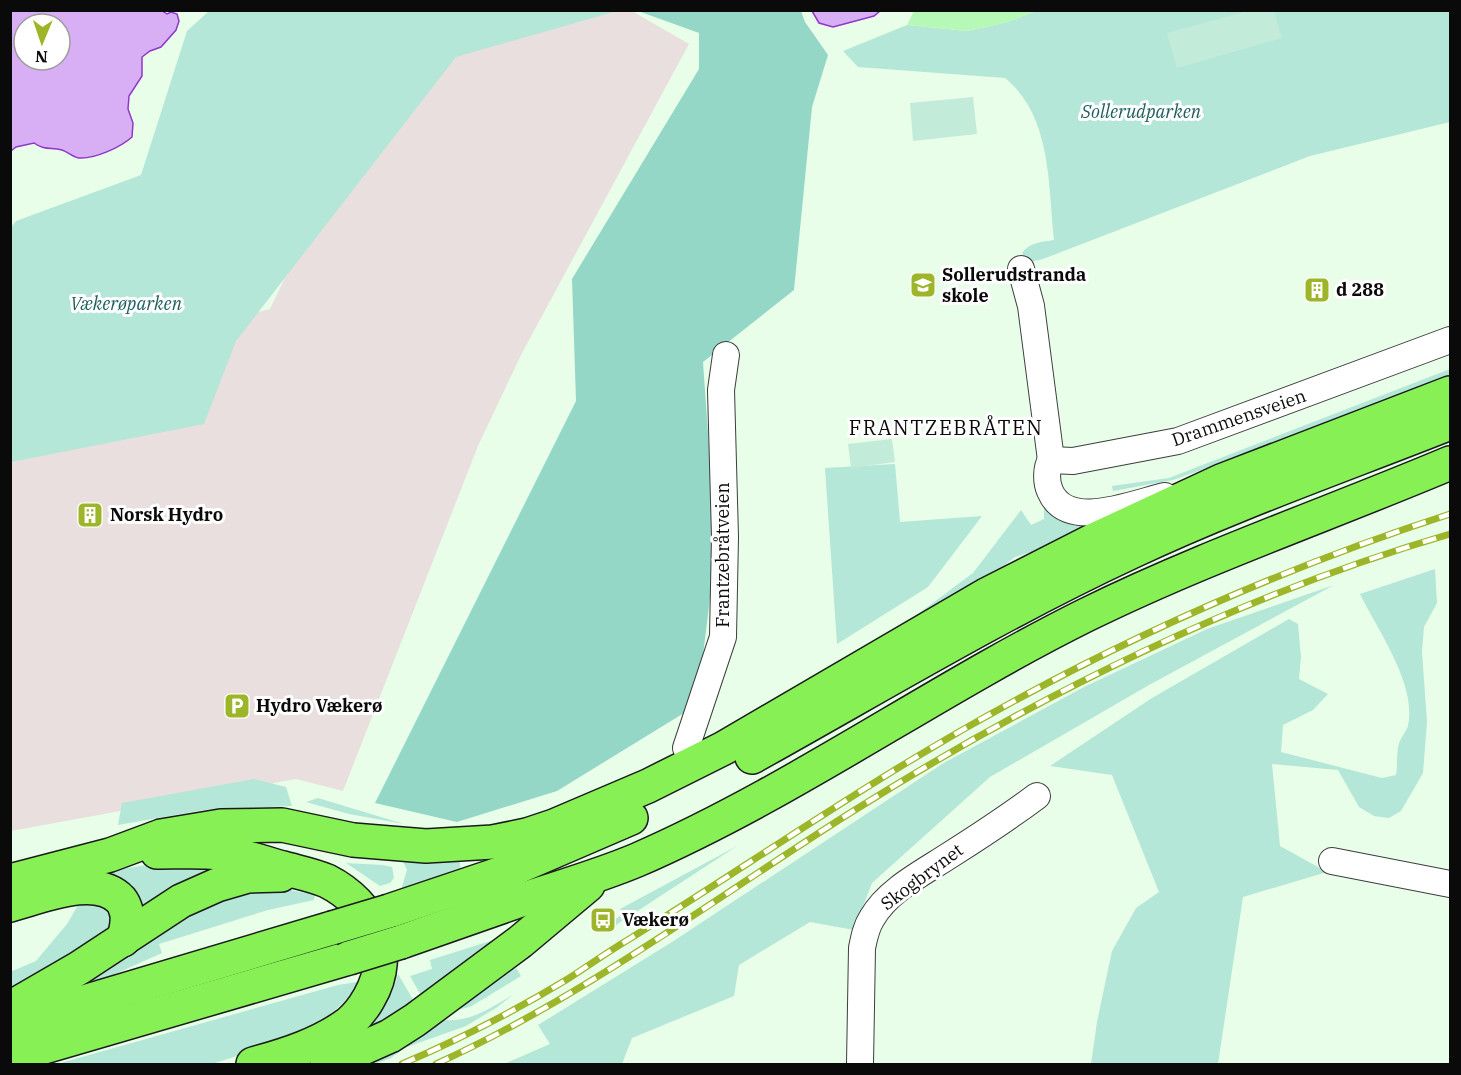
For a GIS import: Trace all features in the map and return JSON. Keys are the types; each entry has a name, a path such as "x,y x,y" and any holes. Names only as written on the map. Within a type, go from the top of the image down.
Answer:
{"highway":[{"path":"10,881 110,855 161,836 221,826 282,825 363,841 426,846 494,842 554,826 648,786 724,748 986,595 1085,545 1221,481 1450,393"},
{"path":"10,1024 332,928 508,872 661,805 786,738 1004,614 1100,566 1196,522 1450,423"},
{"path":"10,1057 401,942 600,875 637,860 757,800 941,693 1087,615 1219,555 1450,463"},
{"path":"110,855 201,852 238,855 325,881 341,890 363,909 378,937 381,967 379,978 364,1007 351,1021 333,1033 306,1047 253,1065"},
{"path":"10,1008 123,940 181,901 217,885 248,876 303,873"},
{"path":"327,1065 390,1036 415,1020 520,942 600,875"},
{"path":"10,905 74,888 98,887 114,892 124,903 128,919 123,940"}],"street":[{"path":"1022,269 1031,306 1051,460 1047,467 1049,490 1055,500 1076,513 1097,513 1221,481"},
{"name":"Drammensveien","path":"1051,460 1073,461 1178,441 1450,340"},
{"name":"Frantzebråtveien","path":"686,748 723,637 725,537 721,390 726,355"},
{"name":"Skogbrynet","path":"860,1065 862,948 871,918 889,897 1011,816 1037,796"},
{"path":"1332,861 1450,884"}],"shaded area":[{"path":"165,10 167,14 171,12 177,14 179,21 176,30 161,47 142,57 142,76 129,96 128,109 133,123 132,137 107,152 85,158 34,143 16,147 11,151 11,11"},
{"path":"421,11 632,11 689,44 522,353 478,446 343,791 296,779 11,831 10,461 181,331 270,309 312,221"},
{"path":"638,11 801,11 805,22 828,55 812,107 794,290 703,362 716,548 697,705 557,791 457,822 375,803 576,401 572,279 699,69 699,33"},
{"path":"812,11 880,11 874,16 833,27 819,23"},
{"path":"1247,11 1274,11 1282,38 1177,68 1167,33"},
{"path":"973,97 977,134 913,141 910,103"},
{"path":"892,439 895,462 851,468 848,444"}],"green space":[{"name":"Vækerøparken","path":"209,11 617,11 456,57 236,341 204,424 11,462 11,228 16,221 141,175 187,31"},
{"name":"Sollerudparken","path":"1036,11 1450,11 1450,122 1310,156 1043,259 1026,263 1022,253 1025,249 1037,243 1054,240 1048,175 1040,131 1032,112 1020,94 1005,78 858,67 843,51 907,25 967,31 1008,22"},
{"path":"1450,369 1450,375 1244,455 1173,480 1113,491 1112,486 1169,478"},
{"path":"895,464 900,522 982,516 928,587 837,644 825,468"},
{"path":"1044,504 1092,521 1088,535 1015,557 970,592 867,652 973,573 1021,510 1031,525 1044,519"},
{"path":"1435,569 1437,603 1424,627 1422,652 1427,722 1423,773 1401,811 1389,818 1374,816 1359,807 1338,770 1272,764 1280,846 1327,872 1243,897 1218,1064 1091,1064 1112,951 1136,908 1159,892 1112,775 1050,766 1152,698 1289,619 1298,624 1301,657 1299,679 1328,694 1313,710 1283,725 1281,752 1382,778 1396,775 1399,743 1408,726 1407,693 1394,658 1360,594"},
{"path":"1334,585 1149,685 990,777 872,883 854,930 810,922 739,965 734,996 632,1038 622,1064 504,1064 550,1044 538,1025 672,942 942,764 1084,687 1207,629"},
{"path":"254,779 286,787 292,806 204,810 118,825 122,803"},
{"path":"318,798 404,824 349,814 306,802"},
{"path":"737,846 613,927 611,923 622,914 620,909"},
{"path":"401,857 460,861 460,868 401,890 407,870"},
{"path":"346,863 392,867 394,878 390,883 380,886"},
{"path":"152,864 237,866 145,916 93,874"},
{"path":"285,889 315,895 314,900 268,910 159,944 162,953 104,979 83,984 196,908 253,890"},
{"path":"81,900 111,909 111,930 104,939 11,989 10,972 36,961 67,924"},
{"path":"500,938 423,999 410,976 432,969 430,960"},
{"path":"516,968 521,976 470,1007 448,1012 455,1006"},
{"path":"398,974 415,1003 372,1031 356,1035 382,1008 391,994"},
{"path":"363,981 341,1005 307,1033 212,1064 57,1064 338,985"},
{"path":"513,995 466,1026 404,1048 391,1058 375,1064 357,1064 439,1019 459,1020 486,1010"}],"sand":[{"path":"914,10 1036,11 1008,22 967,31 907,25"}],"railway":[{"path":"402,1064 485,1025 566,980 864,789 1031,692 1166,624 1236,594 1306,565 1450,514"},
{"path":"436,1064 544,1009 647,946 850,813 993,728 1066,689 1216,618 1293,587 1450,534"}],"place":[{"name":"Sollerudstranda skole","path":"923,285"},
{"name":"d 288","path":"1317,290"},
{"name":"Norsk Hydro","path":"90,515"},
{"name":"Hydro Vækerø","path":"237,706"},
{"name":"Vækerø","path":"603,920"}],"district":[{"name":"FRANTZEBRÅTEN","path":"946,428"}]}
